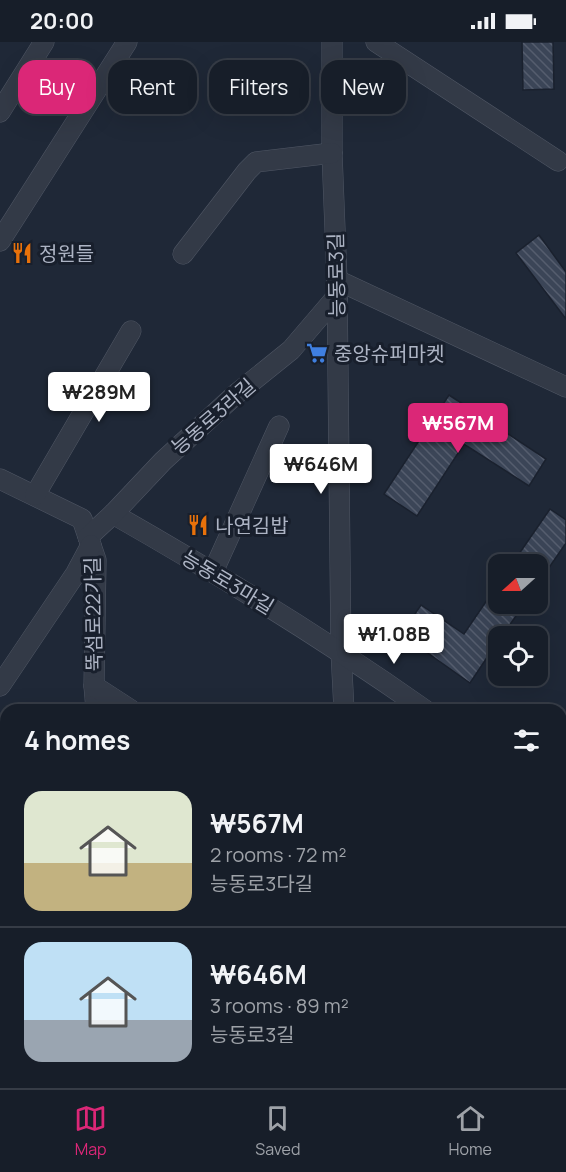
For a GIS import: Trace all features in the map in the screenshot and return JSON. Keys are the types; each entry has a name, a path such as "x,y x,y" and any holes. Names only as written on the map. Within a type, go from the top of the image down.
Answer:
{"street":[{"path":"0,112 44,42"},
{"path":"0,241 127,42"},
{"name":"능동로3길","path":"332,42 332,153 337,287 341,652 344,704"},
{"path":"376,42 563,160"},
{"path":"183,254 256,162 332,153"},
{"path":"337,287 566,387"},
{"name":"능동로3라길","path":"0,686 76,573 87,534 113,514 163,461 235,395 291,350 337,287"},
{"path":"35,495 131,331"},
{"path":"213,572 279,426"},
{"path":"0,479 35,495 87,534"},
{"name":"능동로3마길","path":"113,514 213,572 341,652"},
{"name":"뚝섬로22가길","path":"87,534 96,560 95,704"},
{"path":"341,652 415,704"},
{"path":"94,686 122,704"}],"building":[{"path":"522,42 553,42 554,89 523,90"},
{"path":"539,235 566,272 566,319 516,253"},
{"path":"449,395 546,459 529,486 464,444 417,516 384,494"},
{"path":"550,509 566,520 566,543 548,569 548,554 519,554"},
{"path":"488,599 488,614 517,614 509,626 488,626 488,656 470,683 401,634 421,605 464,634"}],"place":[{"name":"정원들","path":"22,253"},
{"name":"중앙슈퍼마켓","path":"317,353"},
{"name":"나연김밥","path":"198,525"}]}
